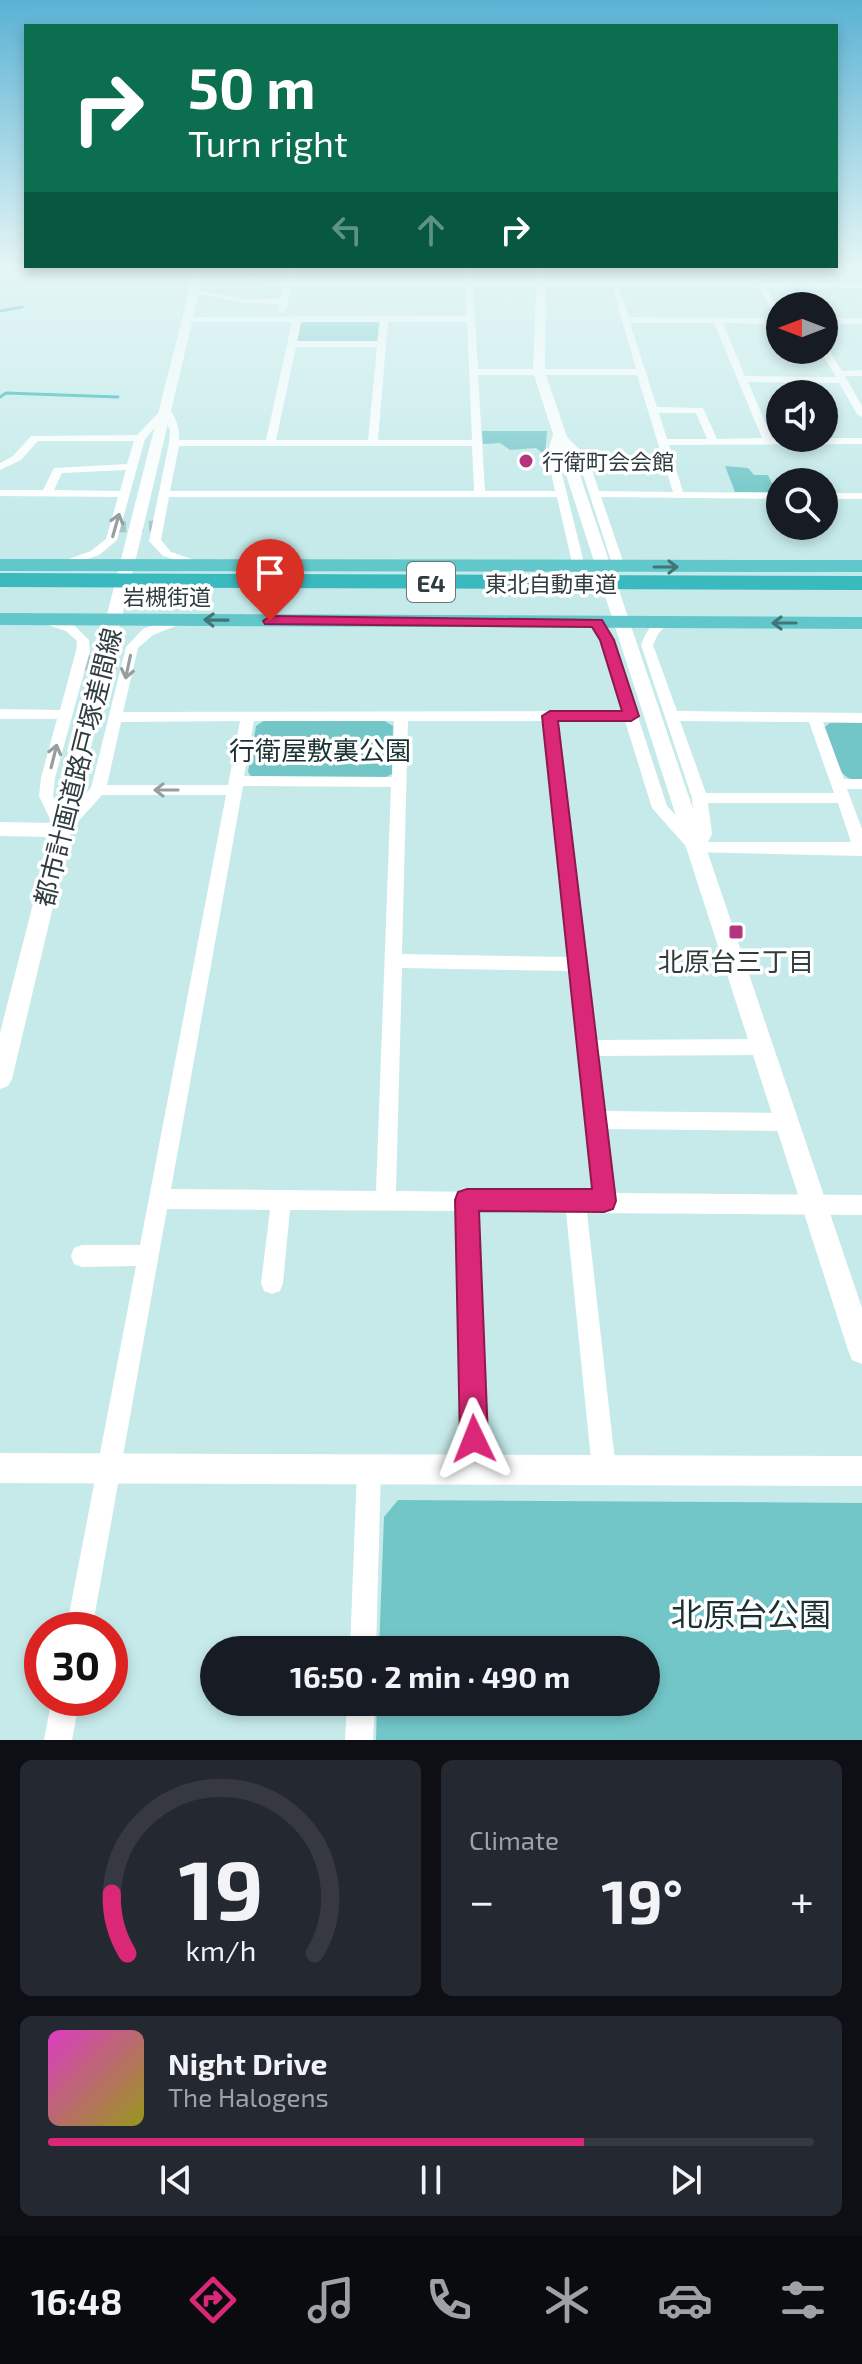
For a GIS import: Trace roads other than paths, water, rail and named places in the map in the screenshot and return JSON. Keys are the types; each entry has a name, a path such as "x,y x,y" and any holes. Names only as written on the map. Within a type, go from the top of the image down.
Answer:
{"highway":[{"name":"岩槻街道","path":"0,565 859,570"},
{"name":"東北自動車道","path":"0,580 859,570"},
{"name":"東北自動車道","path":"0,600 862,604"},
{"name":"岩槻街道","path":"0,619 862,623"}],"street":[{"name":"都市計画道路戸塚差間線","path":"0,1079 180,349"},
{"path":"270,443 291,349"},
{"path":"373,443 382,349"},
{"path":"472,349 480,495"},
{"path":"540,349 539,372 559,432 690,797"},
{"path":"634,349 679,495"},
{"path":"729,349 766,436"},
{"path":"833,364 858,401 862,414"},
{"path":"473,372 641,372"},
{"path":"742,379 840,377 862,373"},
{"path":"56,565 95,553 111,540 140,438 165,409 175,430 155,541 167,554 183,561 210,565"},
{"path":"652,410 700,410 713,441"},
{"path":"559,432 552,454 579,567"},
{"path":"559,432 583,458 619,567"},
{"path":"0,467 17,458 35,438 140,438"},
{"path":"662,442 766,441"},
{"path":"838,441 862,441"},
{"path":"174,443 477,443"},
{"path":"47,493 58,470 132,467"},
{"path":"0,493 125,494"},
{"path":"164,494 563,494"},
{"path":"596,494 766,496"},
{"path":"838,496 862,496"},
{"path":"43,619 70,628 83,640 83,651 64,715 46,796 62,830"},
{"path":"0,829 62,830 98,790 132,647 148,632 181,620"},
{"path":"663,622 648,638 647,645 672,716 690,797 697,848 862,1350"},
{"path":"597,623 607,640 660,808 697,848 862,849 814,717"},
{"path":"0,714 64,715"},
{"path":"550,716 604,1201"},
{"path":"117,717 631,716"},
{"path":"672,716 862,718"},
{"path":"83,1612 248,717"},
{"path":"386,1200 401,718"},
{"path":"98,790 398,782"},
{"path":"690,797 840,791 862,784"},
{"path":"393,961 576,964"},
{"path":"585,1048 762,1047"},
{"path":"594,1120 787,1122"},
{"path":"161,1199 575,1200 862,1205"},
{"path":"272,1283 281,1199"},
{"path":"467,1200 475,1469"},
{"path":"575,1200 604,1470"},
{"path":"82,1256 150,1255"},
{"path":"0,1468 862,1471"},
{"path":"363,1636 369,1469"},
{"path":"58,1740 63,1716"},
{"path":"359,1740 360,1716"}],"waterway":[{"path":"0,397 6,393 118,397"}],"tunnel":[{"path":"115,527 158,526"},
{"path":"80,663 129,661"}],"place":[{"name":"行衛町会会館","path":"526,461"},
{"name":"北原台三丁目","path":"736,932"}],"park label":[{"name":"行衛屋敷裏公園","path":"320,749"},
{"name":"北原台公園","path":"751,1613"}]}
